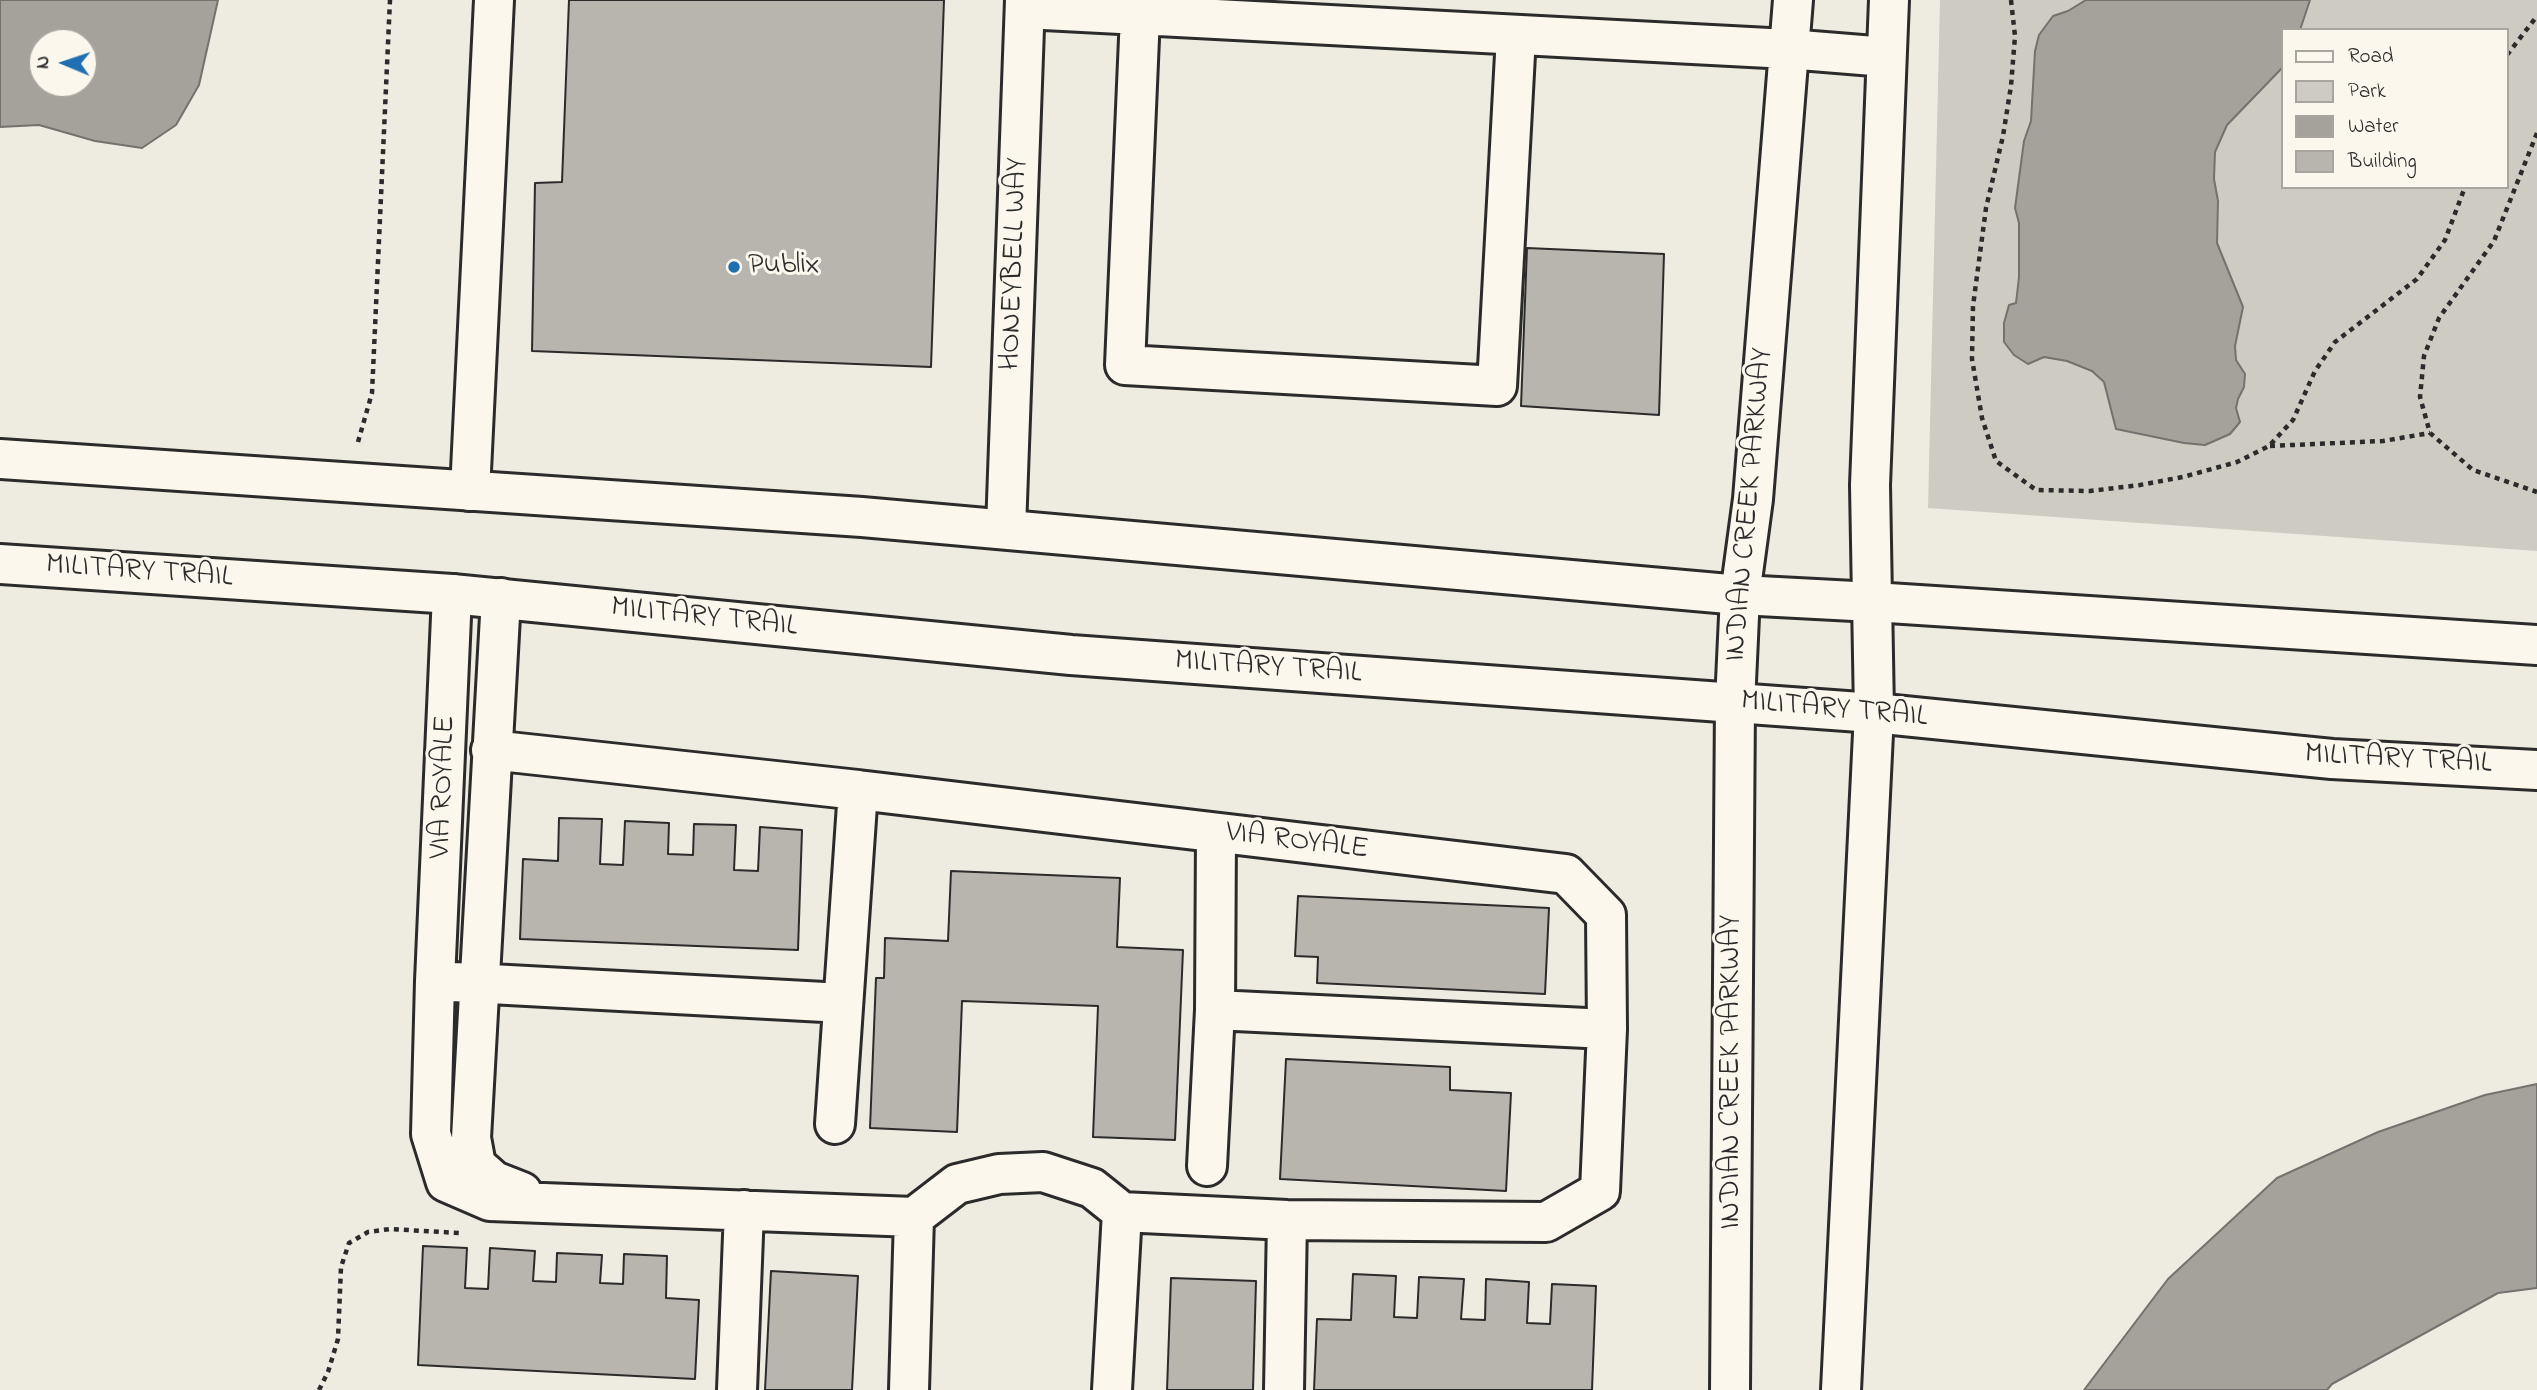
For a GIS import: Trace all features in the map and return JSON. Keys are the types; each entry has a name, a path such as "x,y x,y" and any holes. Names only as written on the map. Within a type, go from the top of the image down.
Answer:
{"main road":[{"path":"470,491 494,0"},
{"name":"INDIAN CREEK PARKWAY","path":"1730,1390 1735,703 1741,595 1754,499 1793,0"},
{"path":"1841,1390 1874,713 1870,485 1889,0"},
{"path":"1025,5 1140,15 1788,49 1886,57"},
{"name":"HONEYBELL WAY","path":"1006,529 1025,5"},
{"path":"1140,15 1125,365 1471,385 1497,386 1516,36"},
{"path":"0,459 862,517 1741,595 2537,646"},
{"name":"MILITARY TRAIL","path":"0,564 452,594 1071,654 1874,713 2332,759 2537,770"},
{"name":"VIA ROYALE","path":"452,594 435,981 432,1134 446,1182 490,1201 914,1217"},
{"name":"VIA ROYALE","path":"501,598 471,1138 477,1165 494,1181 546,1203"},
{"name":"VIA ROYALE","path":"491,750 858,790 1566,874 1606,915 1607,1029 1600,1191 1546,1222 1287,1220 1122,1213"},
{"path":"835,1124 858,790"},
{"path":"1207,1166 1215,1010 1216,834"},
{"path":"435,981 842,1003"},
{"path":"1215,1010 1607,1029"},
{"path":"909,1390 914,1217 957,1184 999,1174 1043,1171 1092,1188 1122,1213 1112,1390"},
{"path":"737,1390 744,1210"},
{"path":"1284,1390 1287,1220"}],"path":[{"path":"346,483 372,393 390,0"},
{"path":"2011,0 2015,36 2011,86 2003,136 1986,208 1973,306 1972,359 1982,418 1996,461 2036,490 2090,491 2183,477 2237,462 2269,446 2293,420 2315,371 2335,342 2417,279 2445,240 2464,189"},
{"path":"2509,52 2537,16"},
{"path":"2537,133 2494,241 2439,318 2424,356 2420,397 2430,433 2473,470 2537,492"},
{"path":"2269,446 2383,442 2430,433"},
{"path":"319,1390 328,1372 338,1339 341,1267 349,1243 368,1232 390,1229 488,1235 490,1201"}],"green space":[{"path":"1940,0 2537,0 2537,551 1928,508"}],"water":[{"path":"0,0 218,0 199,85 176,125 142,148 95,141 39,125 0,127"},
{"path":"2086,0 2310,0 2301,28 2282,28 2282,68 2227,125 2215,152 2217,243 2243,307 2235,346 2236,360 2245,374 2244,387 2236,408 2240,422 2230,434 2205,445 2116,429 2104,382 2092,371 2067,361 2044,357 2028,364 2014,355 2004,342 2004,323 2009,305 2016,303 2019,277 2019,223 2015,208 2024,141 2031,121 2035,51 2039,35 2053,16"},
{"path":"2537,1084 2537,1288 2498,1293 2332,1384 2327,1390 2084,1390 2168,1279 2277,1178 2378,1132 2485,1095"}],"building":[{"name":"Publix","path":"569,0 944,0 931,367 532,351 535,183 562,182"},
{"path":"1527,248 1664,254 1659,415 1521,406"},
{"path":"559,818 602,819 600,864 623,865 625,821 669,823 668,854 693,855 694,824 736,825 734,870 758,871 760,827 802,830 798,950 520,939 523,859 558,861"},
{"path":"951,871 1120,878 1117,947 1183,950 1175,1140 1093,1137 1098,1006 962,1001 957,1132 870,1128 876,978 884,978 885,938 948,941"},
{"path":"1298,896 1549,908 1545,994 1317,983 1318,957 1295,956"},
{"path":"1286,1059 1450,1067 1450,1090 1511,1093 1506,1191 1280,1179"},
{"path":"423,1246 467,1248 465,1288 488,1289 490,1248 535,1251 533,1281 556,1282 557,1253 602,1255 600,1283 623,1284 624,1254 667,1256 666,1298 699,1300 695,1379 418,1365"},
{"path":"771,1271 858,1276 852,1390 765,1390"},
{"path":"1353,1274 1396,1276 1394,1317 1417,1318 1419,1277 1464,1279 1461,1319 1485,1320 1486,1279 1529,1282 1527,1323 1550,1324 1552,1284 1596,1286 1592,1390 1314,1390 1317,1319 1351,1320"},
{"path":"1171,1278 1256,1281 1253,1390 1167,1390"}],"place":[{"name":"Publix","path":"734,267"}]}
